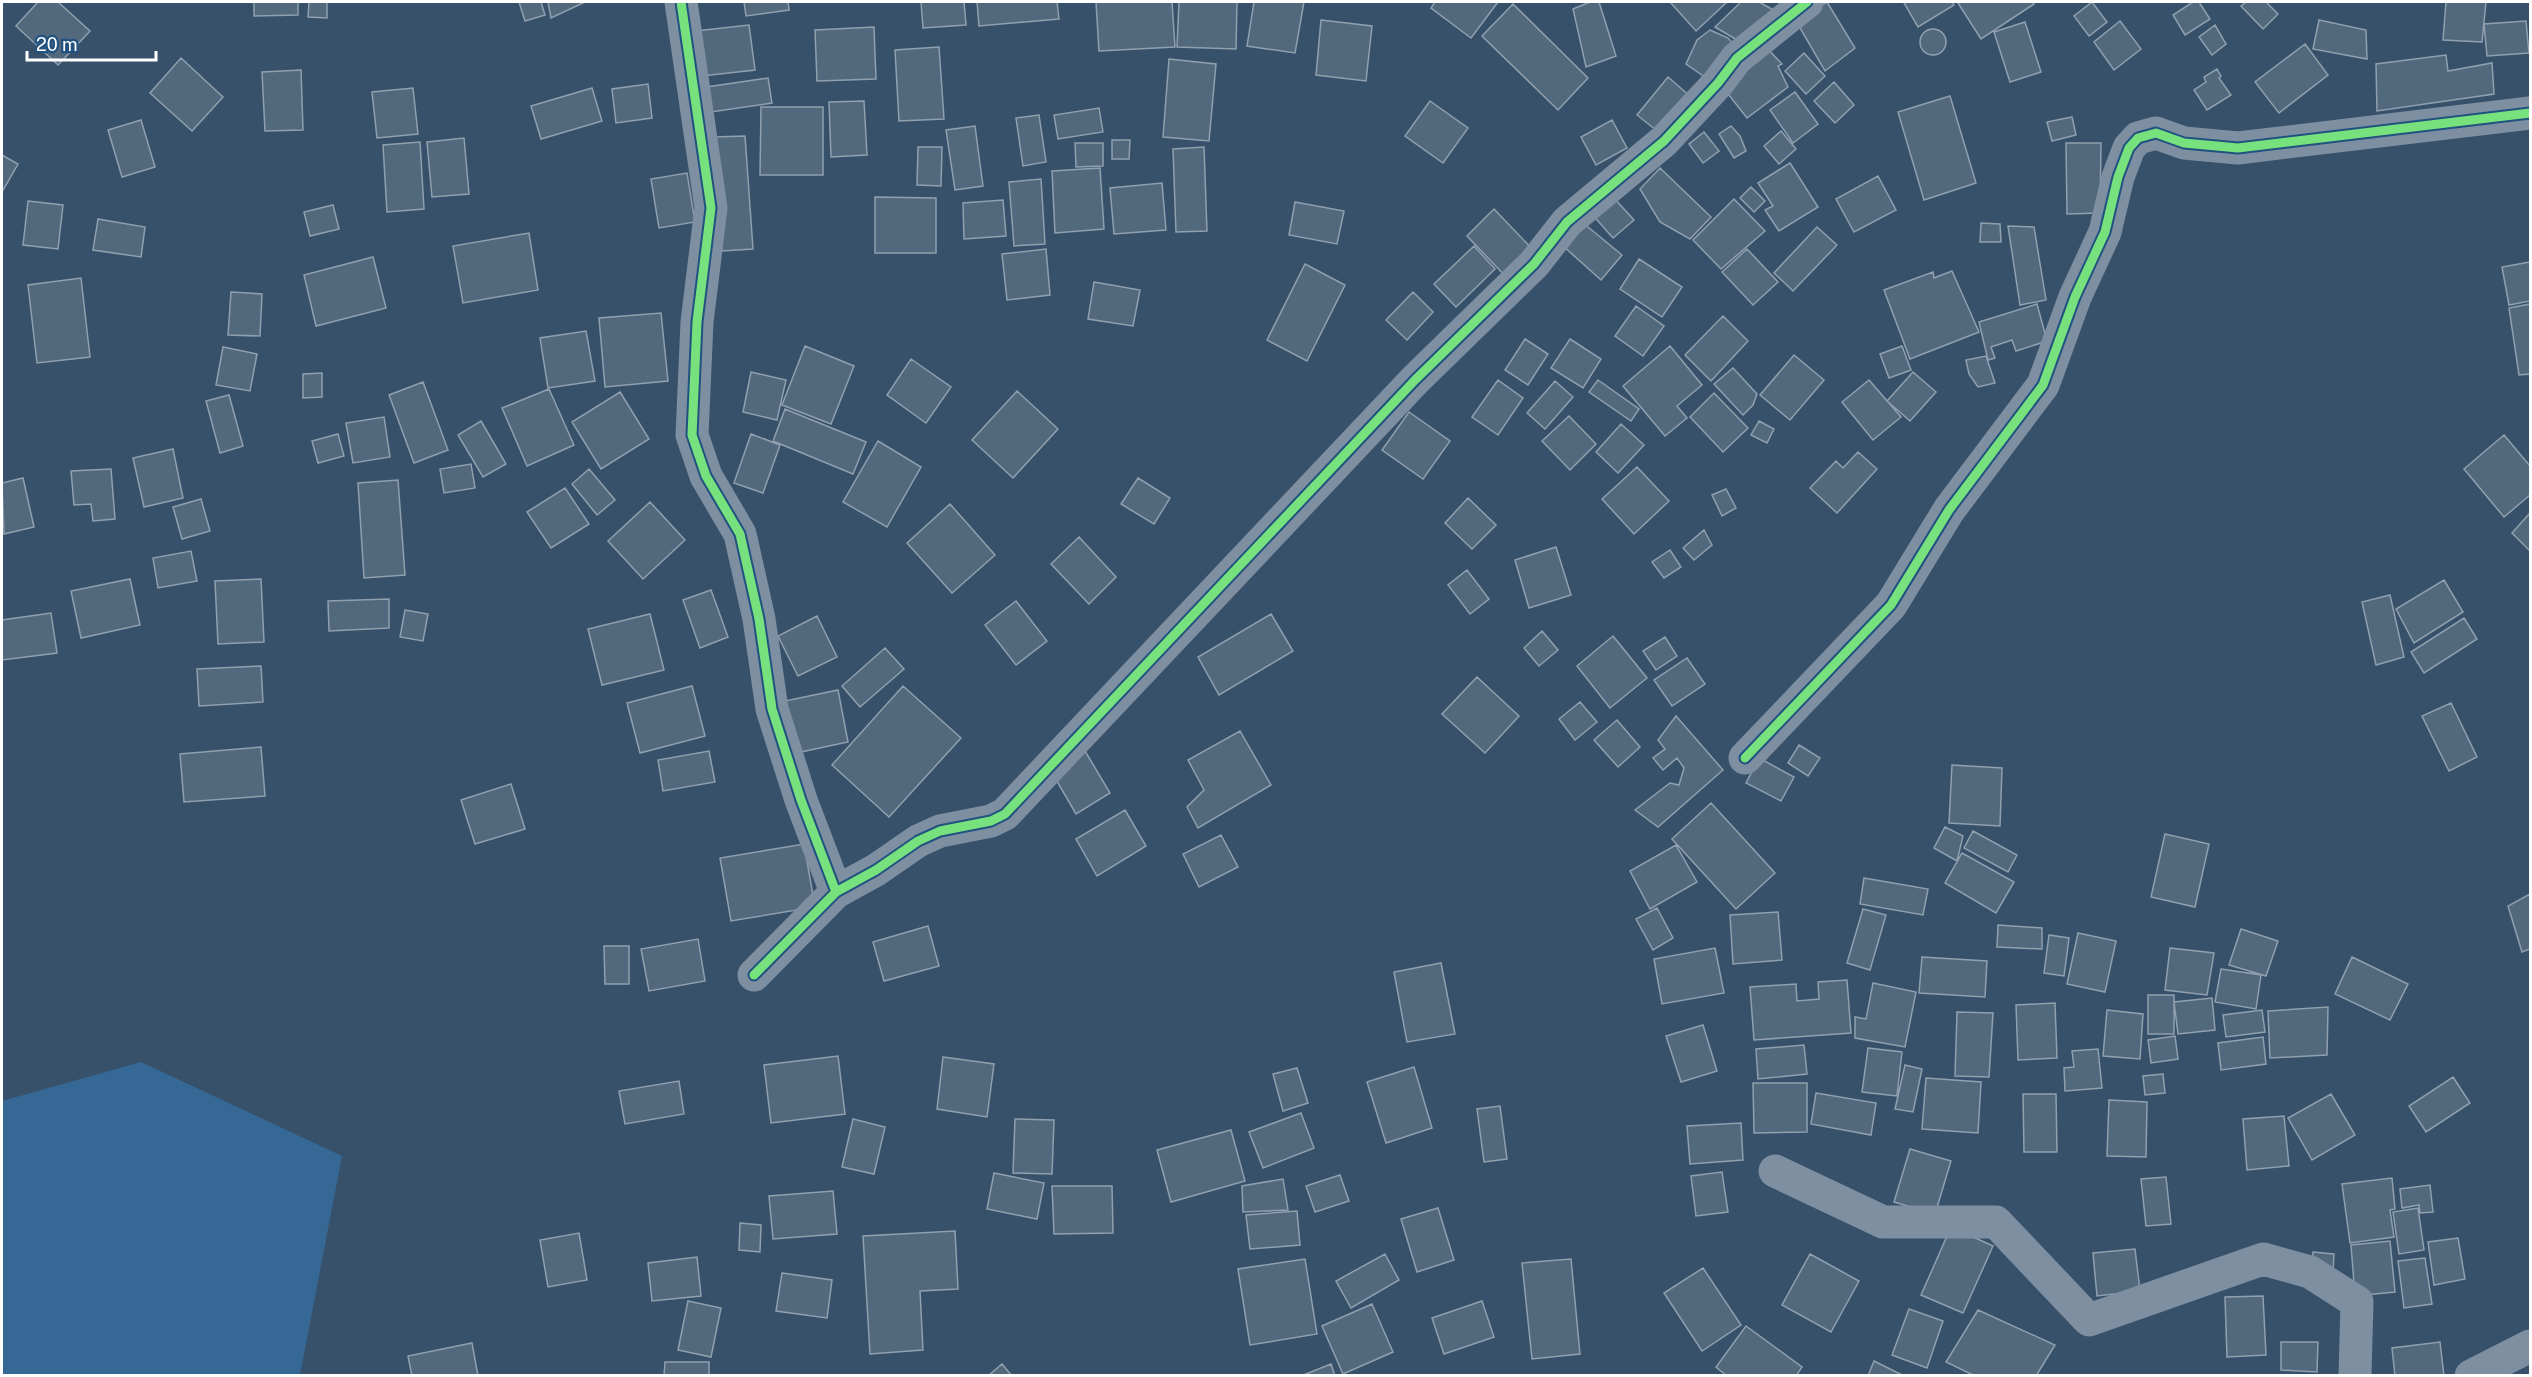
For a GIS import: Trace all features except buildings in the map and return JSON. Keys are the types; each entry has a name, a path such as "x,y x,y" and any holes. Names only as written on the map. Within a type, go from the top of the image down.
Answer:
{"street":[{"path":"681,2 711,208 697,322 692,435 706,476 740,534 759,619 772,709 801,800 836,892"},
{"path":"754,975 836,892 933,834 991,821 1005,814 1415,380 1534,264 1567,222 1664,141 1718,83 1737,58 1807,2"},
{"path":"1745,758 1891,605 1949,510 2043,385 2074,297 2105,232 2118,177 2129,148 2138,138 2156,133 2184,143 2238,148 2530,113"},
{"path":"1775,1171 1883,1222 1996,1222 2090,1320 2263,1259 2310,1272 2357,1302 2355,1376"},
{"path":"2471,1376 2530,1346"}],"shaded area":[{"path":"141,1062 342,1156 300,1375 2,1375 2,1101"}],"cycle path":[{"path":"681,2 711,208 697,322 692,435 706,476 740,534 759,619 772,709 801,800 836,892"},
{"path":"754,975 836,892 876,870 918,841 940,831 991,821 1005,814 1415,380 1534,264 1567,222 1664,141 1718,83 1737,58 1807,2"},
{"path":"1745,758 1891,605 1949,510 2043,385 2075,297 2105,232 2118,177 2129,148 2138,138 2156,133 2184,143 2238,148 2530,113"}]}
